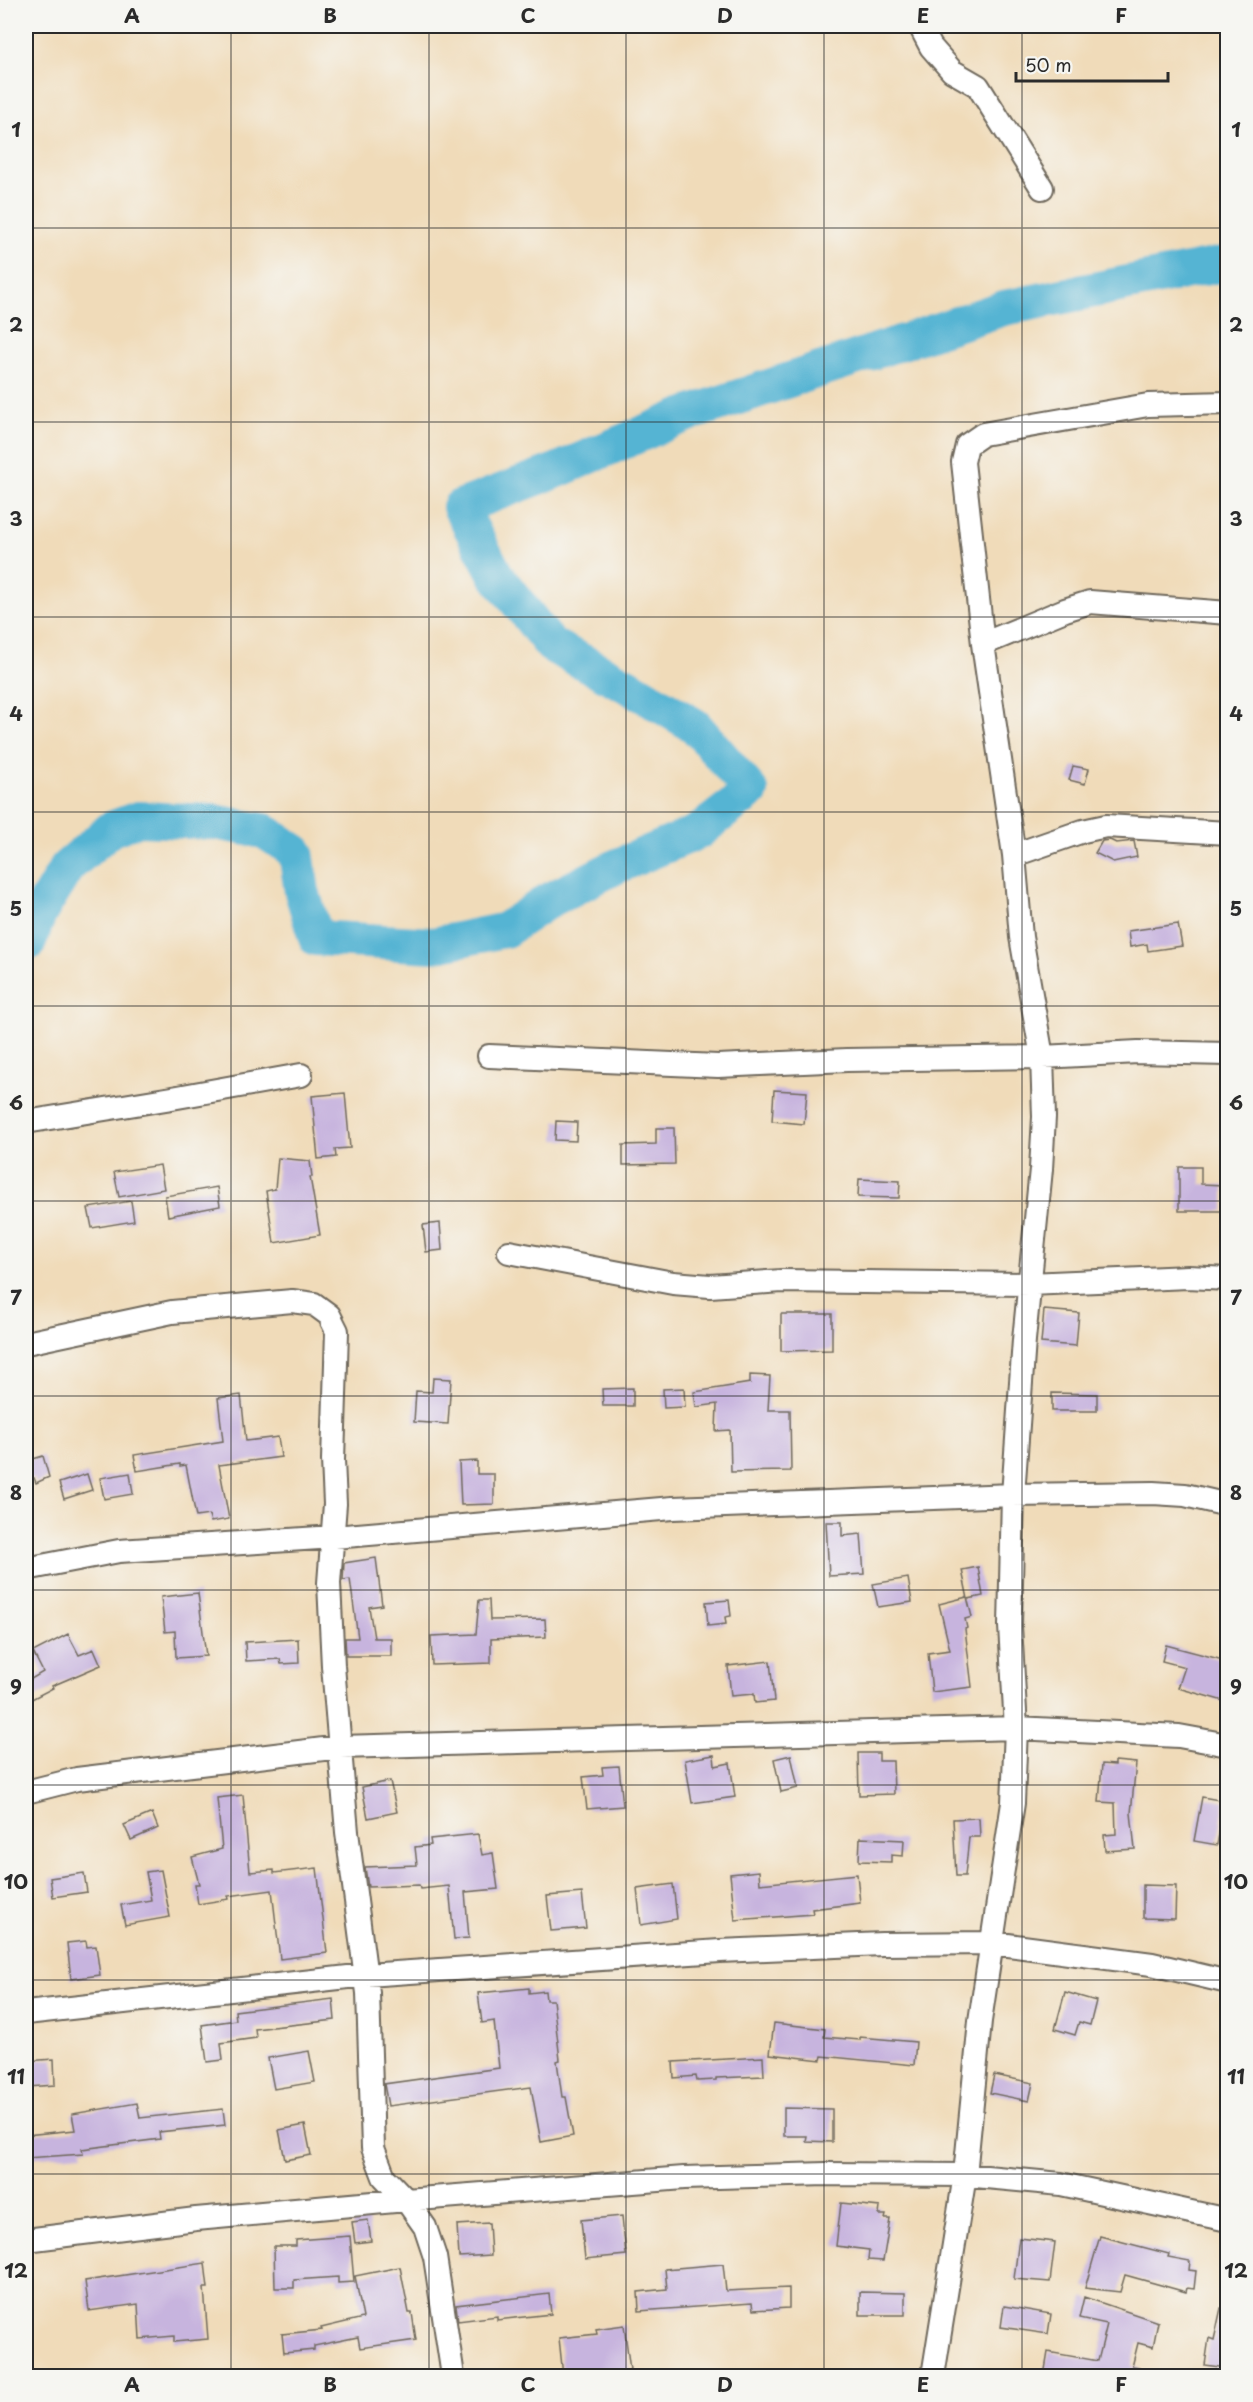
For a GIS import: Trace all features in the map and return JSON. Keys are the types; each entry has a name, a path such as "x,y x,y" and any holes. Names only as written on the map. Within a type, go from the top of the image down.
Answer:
{"street":[{"path":"920,26 931,47 952,71 978,86 1042,188"},
{"path":"933,2376 965,2175 980,2021 1013,1803 1016,1728 1010,1626 1013,1495 1044,1117 1042,1057 1021,937 1014,855 983,644 963,462 967,445 983,434 1148,405 1227,403"},
{"path":"983,644 1090,602 1227,613"},
{"path":"1014,855 1083,831 1106,826 1227,833"},
{"path":"489,1056 717,1066 847,1060 1042,1057 1138,1052 1227,1054"},
{"path":"26,1122 301,1075"},
{"path":"509,1252 674,1283 710,1287 782,1281 1029,1284 1188,1277 1227,1279"},
{"path":"26,1342 172,1312 292,1301 314,1305 328,1315 337,1331 333,1460 334,1538 329,1583 333,1666 347,1832 366,1975 373,2148 384,2177 406,2200 425,2227 435,2257 453,2376"},
{"path":"26,1569 119,1551 334,1538 673,1508 1013,1495 1153,1493 1185,1496 1227,1505"},
{"path":"26,1792 77,1779 340,1747 1016,1728 1179,1736 1227,1744"},
{"path":"26,2013 366,1975 732,1950 882,1944 993,1943 1152,1964 1227,1982"},
{"path":"26,2240 196,2219 406,2200 684,2178 826,2174 965,2175 1061,2184 1227,2220"}],"building":[{"path":"1073,766 1089,769 1085,784 1069,780"},
{"path":"1110,840 1116,843 1134,841 1137,857 1113,862 1095,853 1102,841"},
{"path":"1178,924 1182,946 1148,951 1147,944 1130,947 1128,931"},
{"path":"774,1090 807,1092 804,1124 772,1121"},
{"path":"345,1093 350,1148 335,1149 336,1157 318,1159 312,1096"},
{"path":"556,1121 577,1122 576,1141 555,1140"},
{"path":"656,1128 674,1128 675,1164 623,1165 623,1145 656,1144"},
{"path":"278,1158 310,1161 312,1177 310,1177 320,1235 274,1243 266,1191 275,1189"},
{"path":"160,1165 164,1189 119,1197 114,1172"},
{"path":"1179,1167 1201,1167 1201,1184 1224,1185 1224,1211 1179,1211"},
{"path":"859,1179 900,1181 899,1198 858,1197"},
{"path":"217,1187 220,1206 168,1216 165,1196"},
{"path":"131,1201 134,1221 92,1228 88,1208"},
{"path":"440,1223 442,1250 426,1252 423,1225"},
{"path":"1044,1310 1079,1313 1076,1346 1041,1343"},
{"path":"781,1314 832,1314 832,1350 781,1351"},
{"path":"750,1375 770,1376 768,1410 790,1410 791,1471 731,1472 730,1430 716,1431 717,1404 696,1407 694,1392 750,1383"},
{"path":"433,1378 451,1379 448,1424 414,1422 416,1391 432,1392"},
{"path":"633,1388 633,1406 603,1406 602,1389"},
{"path":"684,1388 685,1407 664,1408 663,1389"},
{"path":"1052,1393 1097,1394 1097,1411 1052,1411"},
{"path":"241,1395 246,1441 278,1437 281,1457 219,1465 229,1519 211,1522 209,1515 196,1517 186,1465 137,1471 134,1455 223,1441 218,1398"},
{"path":"43,1456 49,1477 36,1483 34,1478 26,1481 26,1461"},
{"path":"477,1461 477,1474 494,1474 494,1504 461,1505 459,1462"},
{"path":"130,1473 133,1494 104,1499 100,1478"},
{"path":"87,1474 92,1490 64,1499 59,1483"},
{"path":"826,1522 842,1522 842,1536 861,1534 864,1574 829,1576"},
{"path":"376,1558 382,1605 369,1607 374,1638 391,1638 391,1656 346,1656 345,1638 358,1638 350,1579 343,1580 344,1563"},
{"path":"978,1567 983,1596 968,1599 962,1570"},
{"path":"908,1578 912,1602 878,1607 873,1584"},
{"path":"198,1593 206,1656 176,1658 175,1631 165,1632 161,1597"},
{"path":"967,1597 972,1617 965,1619 967,1628 965,1629 972,1687 932,1692 928,1653 950,1650 939,1604"},
{"path":"479,1600 489,1600 490,1620 545,1619 546,1637 491,1639 491,1663 432,1665 431,1636 476,1634"},
{"path":"729,1600 731,1616 725,1617 726,1624 708,1626 706,1602"},
{"path":"68,1634 79,1655 94,1649 101,1665 52,1686 53,1688 26,1702 26,1682 43,1672 33,1652"},
{"path":"298,1639 299,1663 281,1664 280,1659 246,1661 245,1642"},
{"path":"1166,1645 1227,1661 1227,1702 1178,1688 1185,1667 1162,1661"},
{"path":"770,1661 774,1701 755,1703 754,1694 731,1696 728,1666"},
{"path":"858,1753 879,1753 879,1761 893,1761 894,1794 859,1795"},
{"path":"714,1755 715,1766 730,1763 735,1797 692,1803 685,1760"},
{"path":"791,1755 798,1788 781,1792 774,1759"},
{"path":"1115,1761 1136,1763 1131,1813 1135,1849 1105,1851 1104,1835 1116,1834 1115,1803 1099,1802 1102,1764 1115,1765"},
{"path":"619,1766 623,1806 587,1809 583,1777 603,1775 602,1767"},
{"path":"390,1781 397,1812 368,1818 362,1787"},
{"path":"243,1795 250,1872 274,1870 274,1873 317,1868 327,1953 280,1959 272,1890 228,1896 229,1899 198,1904 195,1884 199,1884 192,1857 222,1849 217,1798"},
{"path":"1202,1797 1225,1801 1217,1845 1194,1841"},
{"path":"152,1813 158,1828 131,1840 124,1825"},
{"path":"979,1818 980,1837 969,1837 965,1876 956,1876 953,1819"},
{"path":"478,1834 482,1855 493,1853 498,1889 465,1892 469,1938 454,1939 449,1886 420,1889 419,1885 368,1887 365,1867 417,1865 415,1847 431,1845 430,1839"},
{"path":"860,1838 904,1840 903,1856 891,1855 891,1862 859,1861"},
{"path":"161,1870 170,1917 125,1925 121,1905 151,1900 146,1872"},
{"path":"759,1871 760,1884 857,1874 860,1903 812,1909 813,1914 735,1920 730,1874"},
{"path":"84,1873 87,1892 53,1897 50,1878"},
{"path":"673,1884 677,1919 641,1925 637,1889"},
{"path":"1143,1885 1176,1886 1175,1919 1143,1918"},
{"path":"582,1893 586,1928 551,1931 547,1896"},
{"path":"86,1941 87,1947 96,1946 100,1975 71,1979 67,1943"},
{"path":"529,1988 529,1993 545,1991 546,2000 553,2000 562,2097 566,2097 573,2136 541,2142 531,2087 388,2106 384,2084 499,2068 494,2021 482,2023 478,1993"},
{"path":"1065,1992 1096,2001 1090,2025 1079,2022 1075,2035 1055,2029"},
{"path":"333,1999 335,2020 255,2029 256,2038 221,2043 223,2060 207,2062 202,2025 236,2020 235,2011"},
{"path":"774,2023 825,2029 824,2037 860,2040 860,2037 916,2042 914,2065 822,2056 821,2060 770,2054"},
{"path":"309,2051 315,2082 274,2089 268,2058"},
{"path":"763,2057 764,2076 697,2081 696,2076 674,2078 673,2062"},
{"path":"54,2059 55,2085 28,2087 26,2061"},
{"path":"994,2075 1033,2083 1029,2101 990,2093"},
{"path":"137,2103 140,2118 223,2109 225,2125 159,2132 160,2139 82,2149 83,2154 26,2158 26,2135 75,2130 72,2114"},
{"path":"784,2108 832,2109 832,2142 806,2141 807,2136 784,2136"},
{"path":"305,2125 311,2155 285,2160 279,2130"},
{"path":"841,2203 880,2207 879,2215 886,2215 885,2219 890,2219 883,2261 868,2260 869,2250 836,2246"},
{"path":"622,2216 626,2255 585,2259 581,2220"},
{"path":"368,2220 371,2241 355,2243 352,2222"},
{"path":"489,2223 491,2255 459,2257 457,2225"},
{"path":"350,2236 354,2282 338,2283 338,2277 294,2280 294,2288 275,2288 274,2246 296,2246 296,2240"},
{"path":"1100,2236 1169,2254 1168,2257 1190,2261 1189,2270 1196,2271 1194,2289 1187,2288 1186,2292 1125,2275 1120,2292 1085,2288"},
{"path":"1019,2238 1055,2242 1050,2282 1014,2279"},
{"path":"205,2263 208,2288 204,2288 208,2339 174,2342 174,2336 140,2339 138,2304 89,2311 85,2281"},
{"path":"723,2264 726,2291 789,2288 789,2308 753,2310 752,2303 639,2311 638,2292 667,2289 665,2269"},
{"path":"400,2267 409,2313 412,2313 416,2340 360,2348 358,2337 314,2346 314,2350 284,2353 282,2334 322,2330 321,2328 363,2318 355,2276"},
{"path":"860,2292 905,2293 905,2315 860,2315"},
{"path":"549,2294 551,2314 497,2320 497,2316 458,2321 456,2305"},
{"path":"1084,2297 1158,2322 1153,2347 1138,2343 1132,2367 1139,2368 1138,2376 1044,2376 1048,2352 1098,2361 1107,2324 1079,2318"},
{"path":"1004,2306 1051,2314 1048,2334 1001,2327"},
{"path":"1221,2308 1227,2309 1227,2368 1205,2365 1209,2338 1214,2340"},
{"path":"624,2325 630,2370 612,2373 612,2376 563,2376 559,2338 597,2334 596,2329"}],"waterway":[{"path":"26,943 28,943 39,914 67,867 111,829 138,819 214,822 264,831 296,852 302,892 316,938 433,945 505,930 548,901 615,867 698,832 751,791 695,726 632,688 551,645 496,575 460,507 558,470 685,415 1004,308 1228,263"}]}
